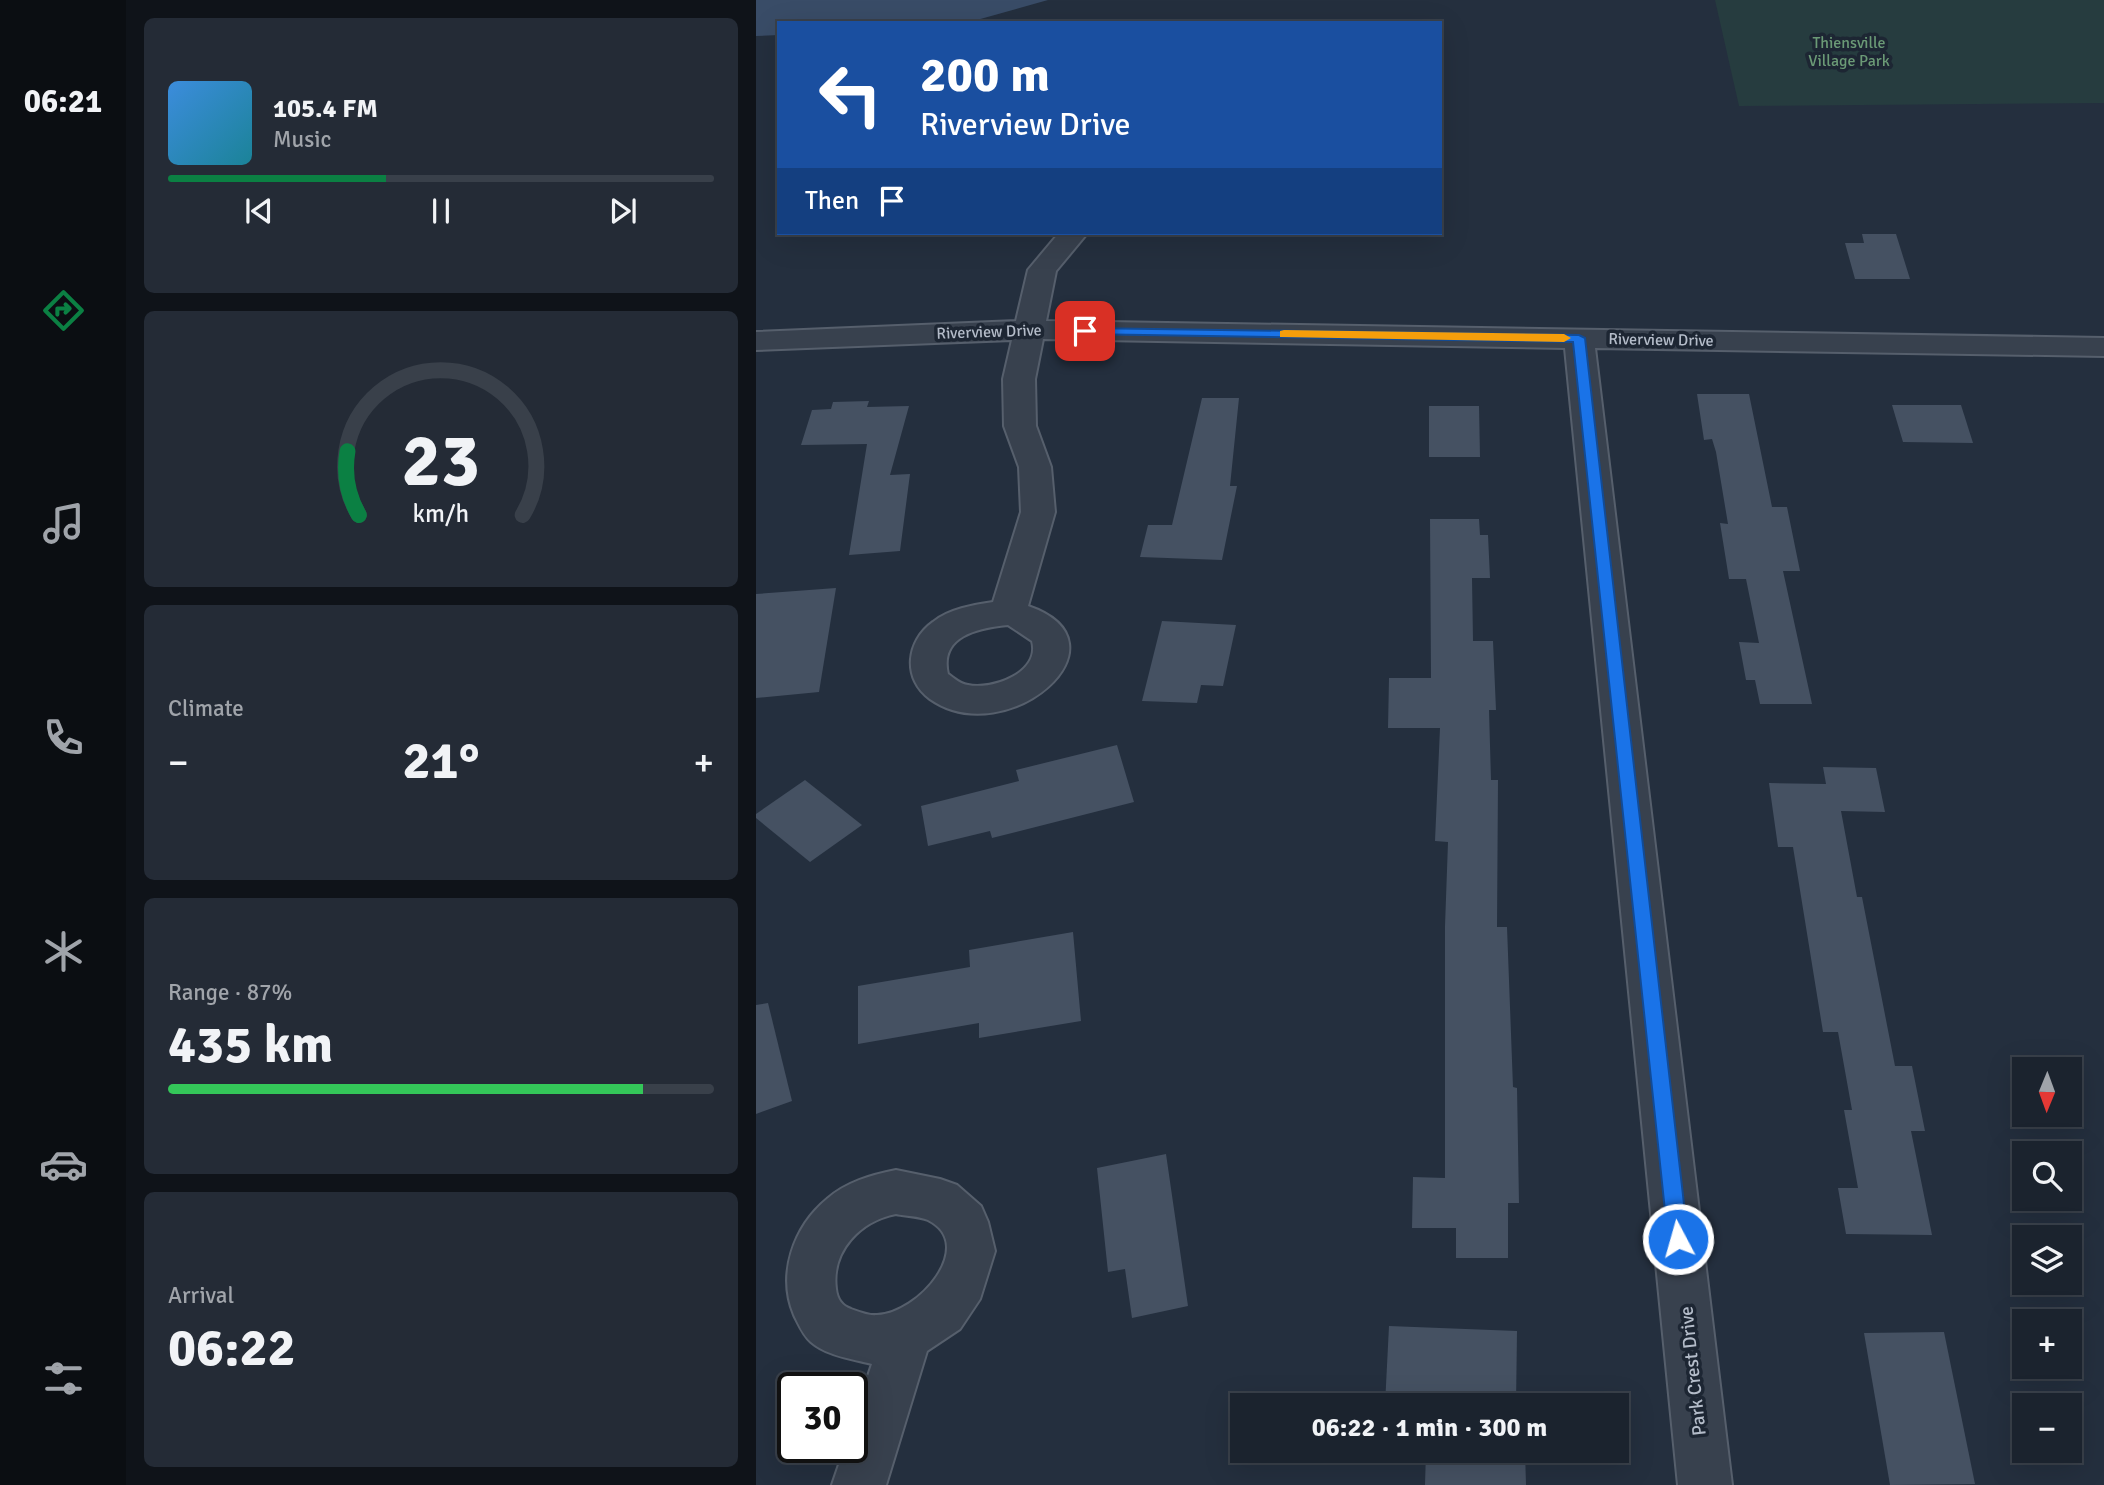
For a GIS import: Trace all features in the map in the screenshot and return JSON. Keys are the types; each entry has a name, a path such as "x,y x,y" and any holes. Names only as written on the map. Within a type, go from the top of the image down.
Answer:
{"street":[{"path":"1007,613 1038,512 1035,467 1020,426 1019,379 1042,270 1071,236"},
{"name":"Riverview Drive","path":"756,341 1029,330 2104,347"},
{"name":"Park Crest Drive","path":"1579,338 1705,1485"},
{"path":"859,1485 907,1335"}],"green space":[{"name":"Thiensville Village Park","path":"1715,0 2104,0 2104,103 1739,106"}],"water":[{"path":"756,0 1048,0 973,21 777,21 777,35 756,36"}],"building":[{"path":"1862,234 1896,234 1910,279 1855,279 1845,243 1864,243"},
{"path":"1697,394 1749,394 1772,507 1787,507 1800,571 1783,571 1812,704 1760,704 1755,680 1746,680 1739,642 1759,643 1746,579 1729,579 1720,523 1728,524 1716,452 1712,439 1704,440"},
{"path":"1202,398 1239,398 1230,486 1237,486 1222,560 1140,557 1148,525 1172,525"},
{"path":"869,401 867,407 909,406 890,475 910,474 900,551 849,555 867,444 801,445 812,410 831,409 833,402"},
{"path":"1892,405 1961,405 1973,443 1903,442"},
{"path":"1429,406 1479,406 1480,457 1429,457"},
{"path":"1430,519 1479,519 1480,535 1488,535 1490,578 1472,578 1473,641 1493,641 1496,710 1489,710 1491,780 1498,780 1497,927 1507,927 1513,1087 1517,1088 1519,1203 1508,1203 1508,1258 1456,1258 1456,1228 1412,1228 1413,1177 1445,1178 1445,926 1448,842 1435,841 1440,728 1388,728 1389,678 1431,678"},
{"path":"836,588 819,692 756,698 756,594"},
{"path":"1162,621 1236,625 1223,686 1201,685 1197,703 1142,701"},
{"path":"1117,745 1134,802 992,838 990,831 928,846 921,806 1019,781 1016,770"},
{"path":"1823,767 1876,768 1885,812 1841,811 1857,897 1862,897 1895,1066 1912,1066 1925,1131 1911,1131 1932,1235 1846,1234 1838,1188 1858,1188 1844,1110 1852,1110 1838,1032 1823,1032 1793,847 1778,847 1769,783 1826,784"},
{"path":"805,780 862,825 810,862 756,818 756,814"},
{"path":"1073,932 1081,1021 979,1038 979,1023 858,1044 858,986 970,967 969,950"},
{"path":"768,1003 792,1101 756,1114 756,1005"},
{"path":"1166,1154 1188,1306 1132,1318 1125,1269 1108,1272 1097,1168"},
{"path":"1389,1326 1517,1331 1516,1393 1386,1393"},
{"path":"1944,1332 1975,1484 1890,1485 1864,1333"},
{"path":"1426,1463 1525,1463 1526,1485 1425,1485"}],"slow traffic":[{"path":"1284,334 1564,338"}],"route":[{"path":"1085,331 1579,338 1678,1239"}]}
